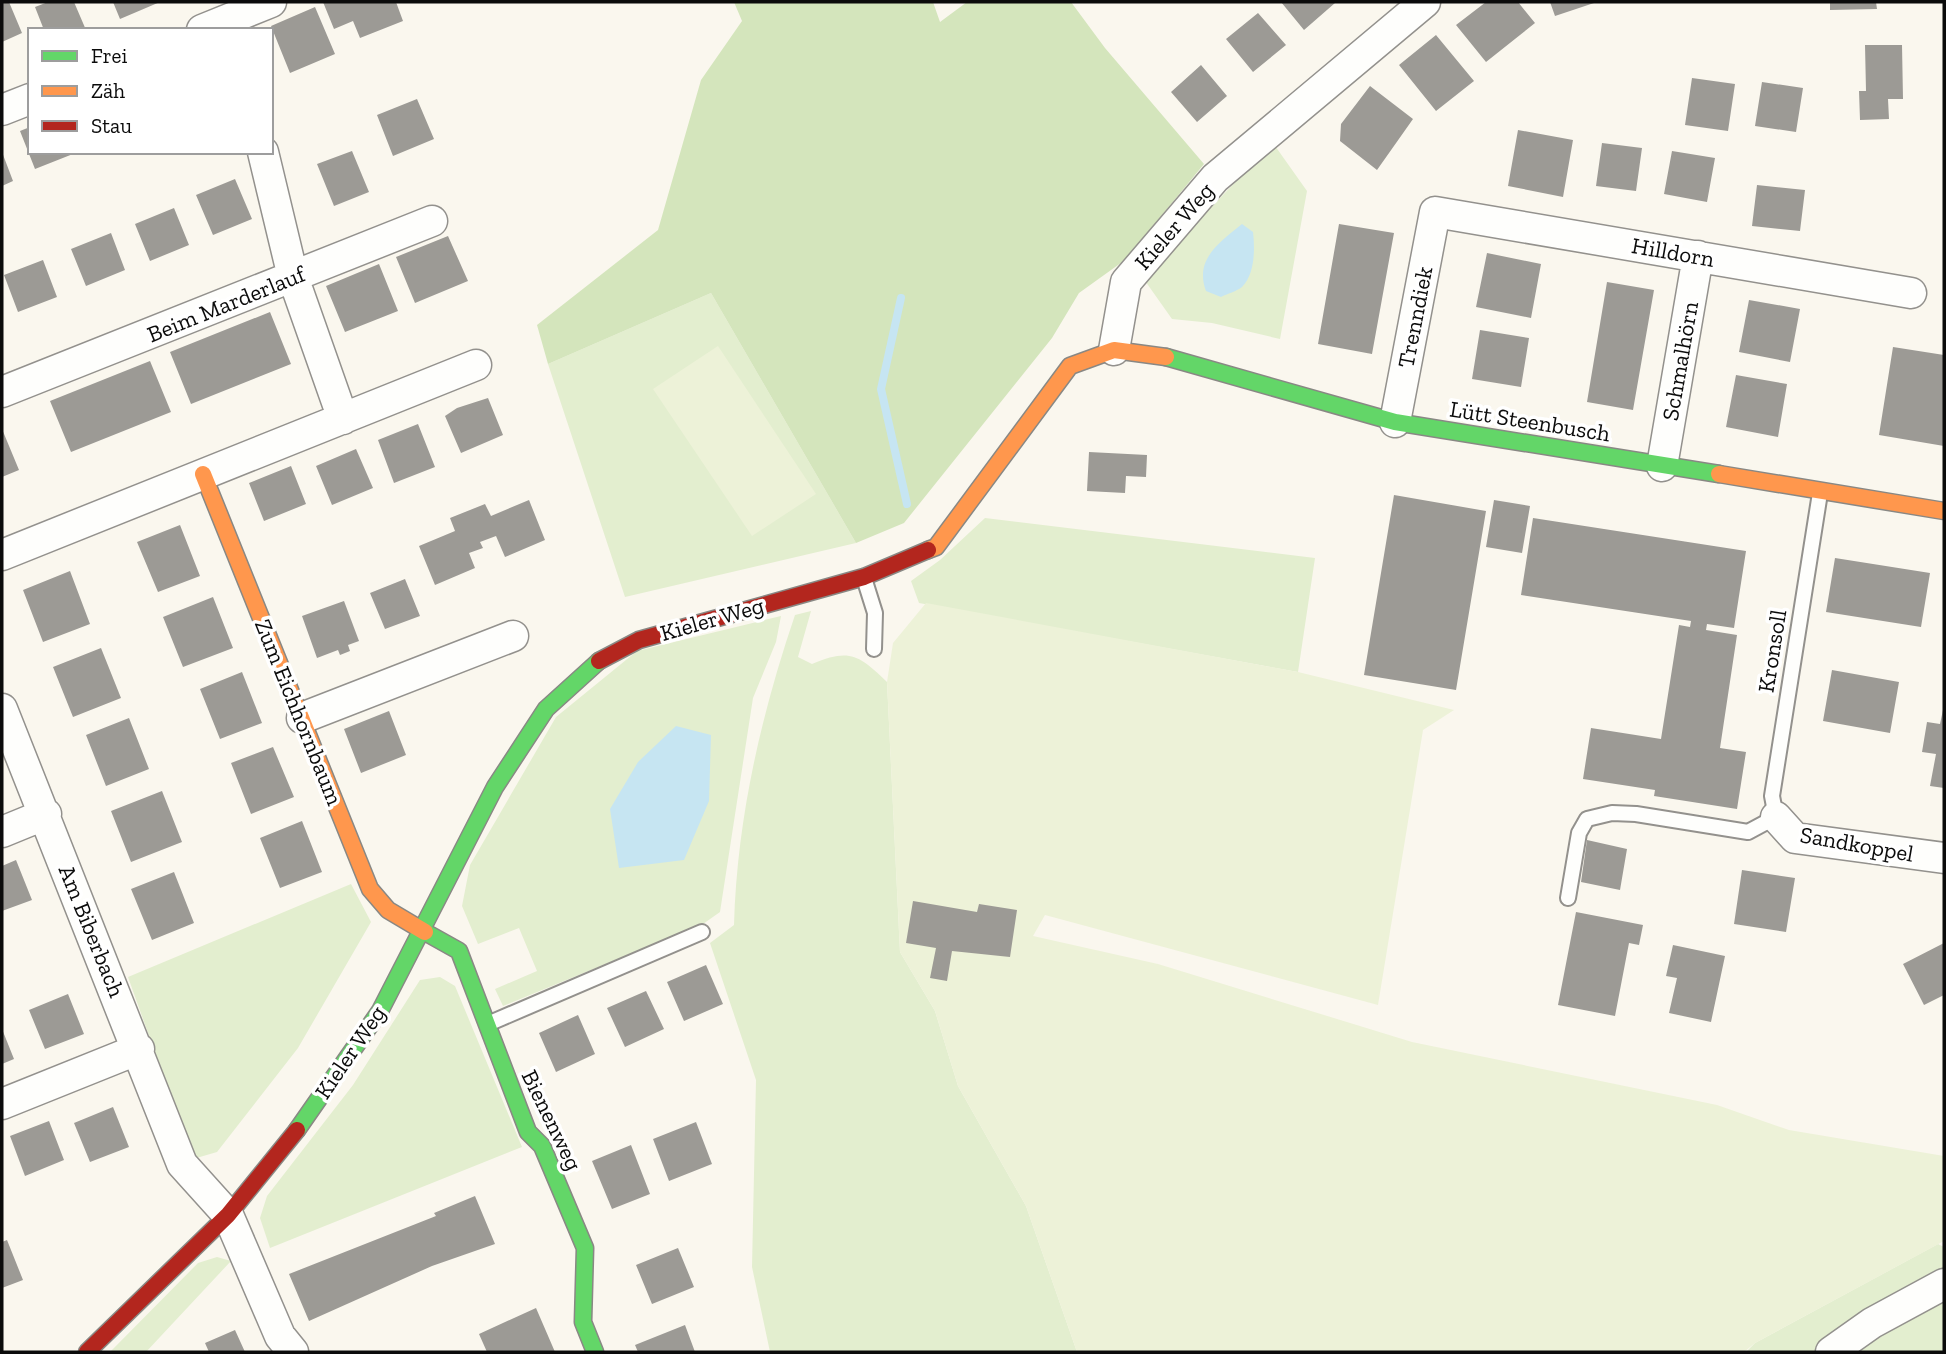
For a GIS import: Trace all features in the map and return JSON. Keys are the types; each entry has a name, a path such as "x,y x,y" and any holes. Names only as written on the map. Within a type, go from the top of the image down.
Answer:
{"street":[{"path":"212,28 232,24 271,2"},
{"name":"Kieler Weg","path":"87,1352 228,1215 297,1130 380,1011 495,787 546,709 600,659 639,640 864,577 936,547 1070,366 1114,350 1126,282 1215,178 1425,2"},
{"path":"2,110 28,100"},
{"path":"263,154 293,277 343,419"},
{"name":"Hilldorn","path":"1435,212 1911,293"},
{"name":"Trenndiek","path":"1395,422 1435,212"},
{"name":"Beim Marderlauf","path":"10,388 432,221"},
{"name":"Schmalhörn","path":"1662,466 1698,256"},
{"name":"Lütt Steenbusch","path":"1114,350 1175,358 1395,422 1944,511"},
{"path":"2,555 476,365"},
{"name":"Zum Eichhornbaum","path":"203,474 370,889 388,910 422,930"},
{"path":"302,718 513,636"},
{"name":"Am Biberbach","path":"2,709 183,1164 228,1215 280,1336 293,1352"},
{"path":"2,832 46,814"},
{"name":"Sandkoppel","path":"1776,817 1795,838 1944,859"},
{"name":"Bienenweg","path":"422,930 459,951 528,1132 542,1146 585,1248 583,1322 594,1352"},
{"path":"2,1104 139,1049"},
{"path":"1831,1352 1872,1323 1944,1284"}],"lane":[{"name":"Kronsoll","path":"1776,817 1772,796 1820,492"},
{"path":"864,577 876,613 874,649"},
{"path":"1568,898 1579,833 1587,819 1612,813 1636,814 1748,832 1776,817"},
{"path":"485,1025 702,932"}],"green space":[{"path":"734,2 933,2 940,22 967,2 1071,2 1105,48 1204,164 1125,260 1079,293 1052,338 904,523 856,543 711,293 548,364 537,325 658,230 701,80 742,21"},
{"path":"1273,143 1307,191 1280,339 1212,323 1172,319 1143,278"},
{"path":"711,293 856,543 625,597 548,364"},
{"path":"718,346 816,494 752,536 653,389"},
{"path":"985,518 1315,558 1298,672 919,603 911,581 940,560"},
{"path":"926,603 1298,672 1454,710 1423,730 1378,1005 1045,915 1033,936 1158,964 1412,1042 1717,1105 1789,1130 1944,1156 1944,1241 1755,1343 1744,1352 1077,1352 1026,1206 958,1086 935,1011 900,952 887,682 893,643"},
{"path":"811,611 798,657 812,664 836,656 853,657 861,660 887,682 900,952 935,1011 958,1086 1026,1206 1077,1352 770,1352 752,1267 756,1080 710,943 734,925 740,846 762,729 795,615"},
{"path":"781,616 776,642 753,698 720,912 703,924 503,1006 495,989 537,971 519,928 478,944 462,906 470,865 556,717 637,651"},
{"path":"351,884 371,922 298,1048 217,1152 193,1159 128,977"},
{"path":"440,977 455,986 522,1147 270,1248 260,1218 267,1196 353,1085 420,980"},
{"path":"1938,1244 1944,1247 1944,1352 1746,1352 1755,1343"},
{"path":"217,1257 231,1261 146,1352 110,1352 198,1263"}],"water":[{"path":"1242,224 1253,232 1254,239 1253,261 1246,282 1242,287 1221,297 1206,291 1203,270 1206,260 1218,245"},
{"path":"676,726 711,735 709,801 684,860 619,868 610,809 638,762"}],"building":[{"path":"2,2 9,2 22,33 2,42"},
{"path":"48,2 74,2 85,28 43,28 35,7"},
{"path":"113,2 160,2 120,19"},
{"path":"323,2 396,2 403,21 360,38 353,21 334,29"},
{"path":"1281,2 1334,2 1335,3 1304,30"},
{"path":"1486,2 1518,2 1535,23 1486,62 1456,25"},
{"path":"1550,2 1597,2 1555,16"},
{"path":"1830,2 1876,2 1877,9 1830,10"},
{"path":"315,7 335,54 290,73 271,26"},
{"path":"1258,13 1286,45 1253,72 1226,39"},
{"path":"1436,35 1474,81 1436,111 1399,65"},
{"path":"1865,45 1902,45 1903,99 1888,99 1889,119 1860,120 1859,91 1866,91"},
{"path":"1201,65 1227,96 1197,122 1171,92"},
{"path":"1692,78 1735,84 1728,131 1685,125"},
{"path":"1762,82 1803,88 1796,132 1755,126"},
{"path":"1370,86 1413,119 1377,170 1340,141 1341,124"},
{"path":"417,99 434,139 393,156 377,115"},
{"path":"28,128 28,151 20,131"},
{"path":"1518,130 1573,140 1563,197 1508,186"},
{"path":"1602,143 1642,148 1636,191 1596,186"},
{"path":"352,151 369,192 334,206 317,164"},
{"path":"1672,151 1715,158 1707,202 1664,194"},
{"path":"2,152 13,181 2,186"},
{"path":"29,154 73,154 35,169"},
{"path":"235,179 252,219 213,235 196,195"},
{"path":"1757,185 1805,190 1800,231 1752,226"},
{"path":"174,208 189,245 150,261 135,224"},
{"path":"1339,224 1394,233 1372,354 1318,344"},
{"path":"111,233 125,270 86,286 71,249"},
{"path":"448,236 468,281 415,303 396,257"},
{"path":"1487,253 1541,264 1531,318 1476,307"},
{"path":"43,260 57,297 18,312 4,275"},
{"path":"379,264 398,311 345,332 326,286"},
{"path":"1607,282 1654,290 1633,410 1587,402"},
{"path":"1749,300 1800,309 1790,362 1739,352"},
{"path":"270,312 291,364 191,404 170,352"},
{"path":"1480,330 1529,338 1521,387 1472,379"},
{"path":"1893,347 1944,355 1944,446 1879,435"},
{"path":"150,361 171,412 71,452 50,401"},
{"path":"1736,375 1787,384 1778,437 1726,427"},
{"path":"488,398 503,435 461,453 445,416 457,408"},
{"path":"418,424 435,467 394,483 378,440"},
{"path":"2,429 19,470 2,477"},
{"path":"356,449 373,488 332,505 316,466"},
{"path":"1089,452 1147,455 1146,477 1126,476 1125,493 1087,491"},
{"path":"291,466 306,504 264,521 249,483"},
{"path":"1394,495 1486,511 1456,690 1364,675"},
{"path":"529,500 545,540 505,557 496,536 480,542 483,548 469,553 475,568 435,585 419,546 455,531 450,518 485,504 491,516"},
{"path":"1494,500 1530,506 1522,553 1486,547"},
{"path":"1533,518 1746,551 1734,628 1707,624 1706,630 1737,635 1720,748 1746,752 1737,809 1654,796 1655,790 1583,779 1591,728 1661,739 1679,625 1690,627 1691,621 1521,595"},
{"path":"180,525 200,576 158,592 137,542"},
{"path":"1835,558 1930,573 1921,627 1826,612"},
{"path":"70,571 90,624 43,642 23,590"},
{"path":"405,579 420,616 385,629 370,593"},
{"path":"213,597 233,648 183,667 163,617"},
{"path":"344,601 359,641 348,645 350,651 340,655 338,650 317,658 302,616"},
{"path":"101,648 121,698 73,717 53,667"},
{"path":"1832,670 1899,682 1890,733 1823,721"},
{"path":"242,672 262,723 220,739 200,689"},
{"path":"1943,710 1944,788 1930,786 1936,754 1922,752 1927,722 1940,724"},
{"path":"389,711 406,755 361,773 344,729"},
{"path":"129,718 149,769 106,786 86,735"},
{"path":"273,747 294,797 251,814 231,763"},
{"path":"162,791 182,842 131,862 111,811"},
{"path":"302,821 322,872 280,888 260,838"},
{"path":"1587,840 1627,849 1620,890 1581,882"},
{"path":"16,860 32,900 2,911 2,866"},
{"path":"1742,870 1795,878 1786,932 1734,924"},
{"path":"174,872 194,923 152,940 131,889"},
{"path":"913,901 977,912 979,904 1017,910 1010,957 952,951 947,981 930,978 936,948 906,943"},
{"path":"1576,912 1643,925 1639,945 1629,943 1615,1016 1558,1005"},
{"path":"1944,943 1944,995 1924,1005 1903,964"},
{"path":"1673,945 1725,956 1711,1022 1669,1013 1677,978 1666,976"},
{"path":"706,965 723,1004 684,1021 667,982"},
{"path":"646,991 664,1029 625,1047 607,1008"},
{"path":"68,994 84,1034 45,1049 29,1010"},
{"path":"578,1015 595,1054 556,1072 539,1033"},
{"path":"2,1029 14,1059 2,1064"},
{"path":"113,1107 129,1147 90,1162 74,1123"},
{"path":"49,1121 64,1160 25,1176 10,1136"},
{"path":"696,1122 712,1164 669,1181 653,1139"},
{"path":"631,1145 650,1194 612,1209 592,1161"},
{"path":"475,1196 495,1244 432,1266 309,1321 289,1274 436,1216 434,1213"},
{"path":"7,1240 23,1280 2,1288 2,1242"},
{"path":"678,1248 694,1287 652,1304 636,1265"},
{"path":"536,1308 555,1352 487,1352 479,1334"},
{"path":"685,1325 695,1352 638,1352 635,1345"},
{"path":"235,1330 245,1352 209,1352 205,1343"}],"waterway":[{"path":"901,298 881,389 907,504"}],"traffic: fast":[{"path":"1166,357 1395,422 1719,474"},
{"path":"297,1130 380,1011 495,787 546,709 599,661"},
{"path":"425,932 459,951 528,1132 542,1146 585,1248 583,1322 595,1352"}],"traffic: slow":[{"path":"928,550 936,547 1070,366 1114,350 1166,357"},
{"path":"203,474 370,889 388,910 425,932"},
{"path":"1719,474 1944,511"}],"traffic: jam":[{"path":"599,661 639,640 864,577 928,550"},
{"path":"87,1352 228,1215 297,1130"}]}
